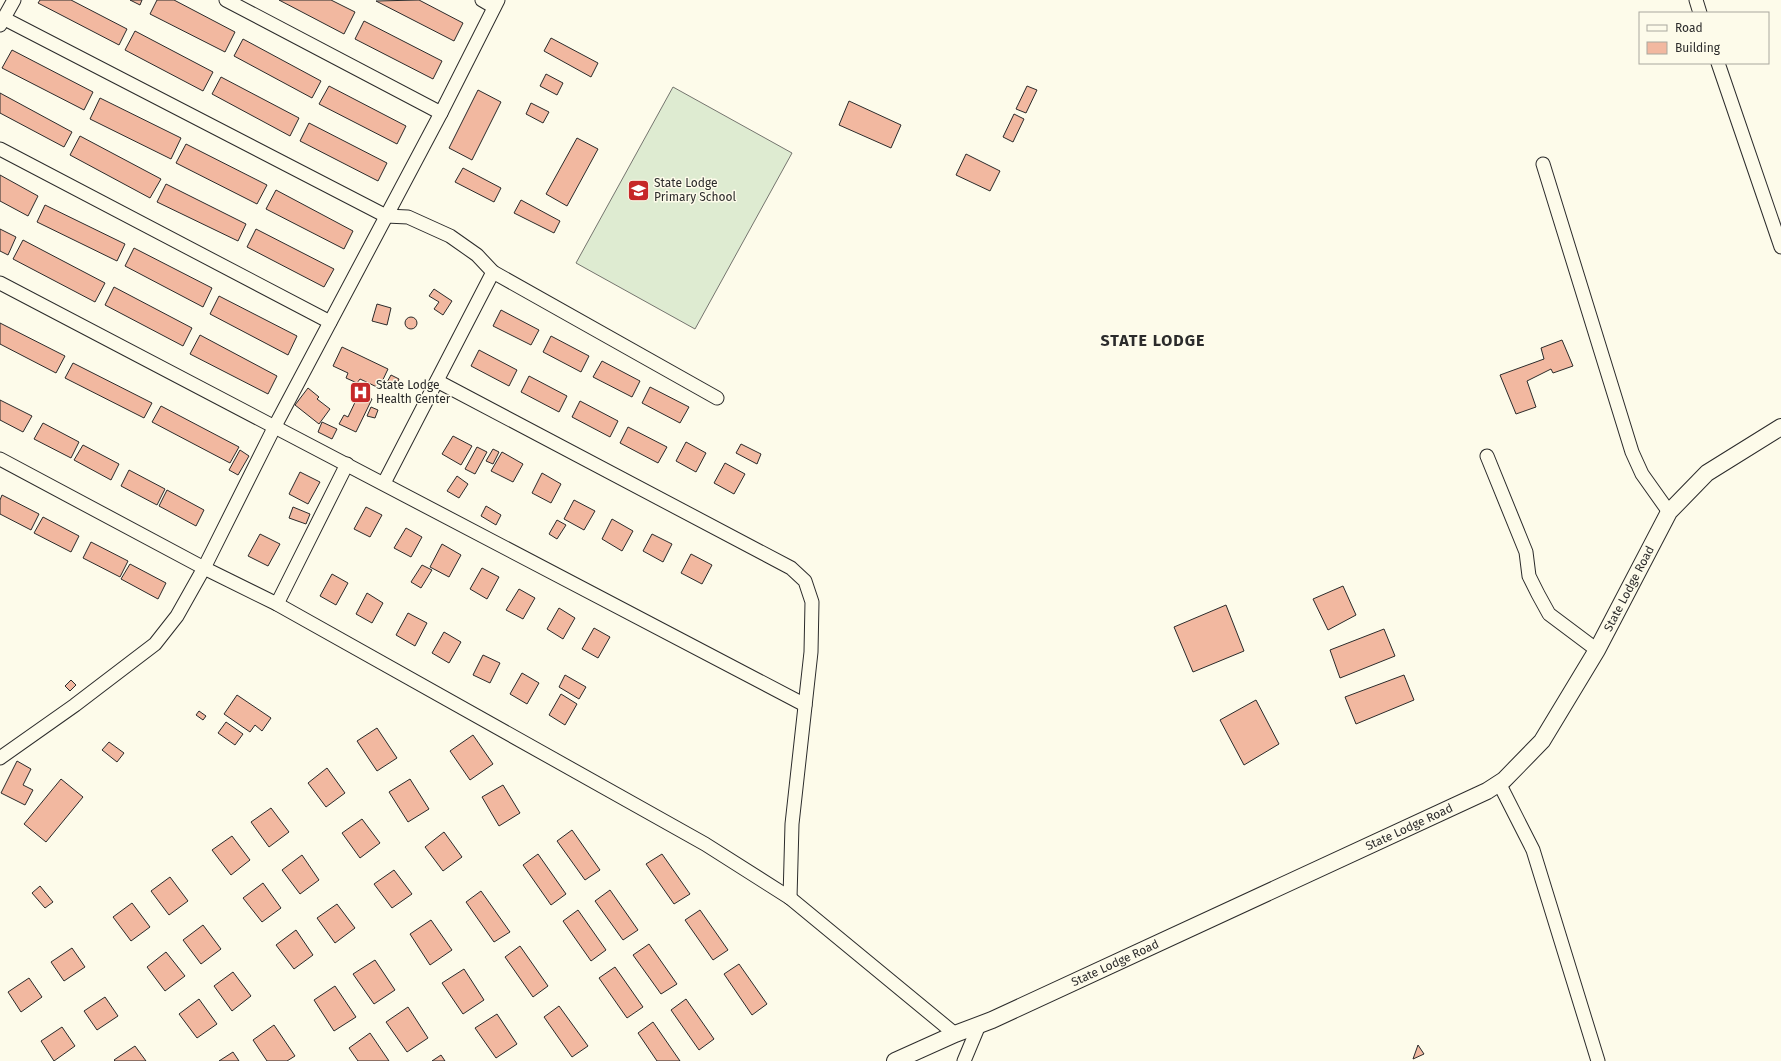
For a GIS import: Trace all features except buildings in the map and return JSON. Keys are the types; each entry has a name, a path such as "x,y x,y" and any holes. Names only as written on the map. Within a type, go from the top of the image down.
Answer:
{"street":[{"path":"14,0 2,22 386,216 408,217 450,236 477,255 493,272 717,398"},
{"path":"226,0 441,113"},
{"path":"0,758 81,700 155,644 177,616 204,568 274,426 441,113 496,3 482,0"},
{"path":"1696,0 1700,12"},
{"path":"1718,64 1781,247"},
{"path":"0,149 330,322"},
{"path":"1543,164 1632,452 1642,474 1668,512"},
{"path":"384,483 493,272"},
{"path":"0,283 805,705"},
{"path":"437,381 791,568 805,581 812,602 811,652 792,824 790,898"},
{"name":"State Lodge Road","path":"895,1061 955,1034 992,1020 1479,795 1499,783 1542,741 1597,650 1668,512 1707,474 1781,427"},
{"path":"1487,456 1526,552 1530,576 1549,614 1597,650"},
{"path":"0,459 204,568 277,604 705,844 790,898 955,1034"},
{"path":"277,604 347,464"},
{"path":"1499,783 1533,850 1598,1061"},
{"path":"964,1061 979,1025"}],"green space":[{"path":"673,87 792,153 695,329 576,263"}],"place":[{"name":"State Lodge Primary School","path":"638,190"},
{"name":"State Lodge Health Center","path":"361,392"}],"district":[{"name":"STATE LODGE","path":"1153,340"}]}
